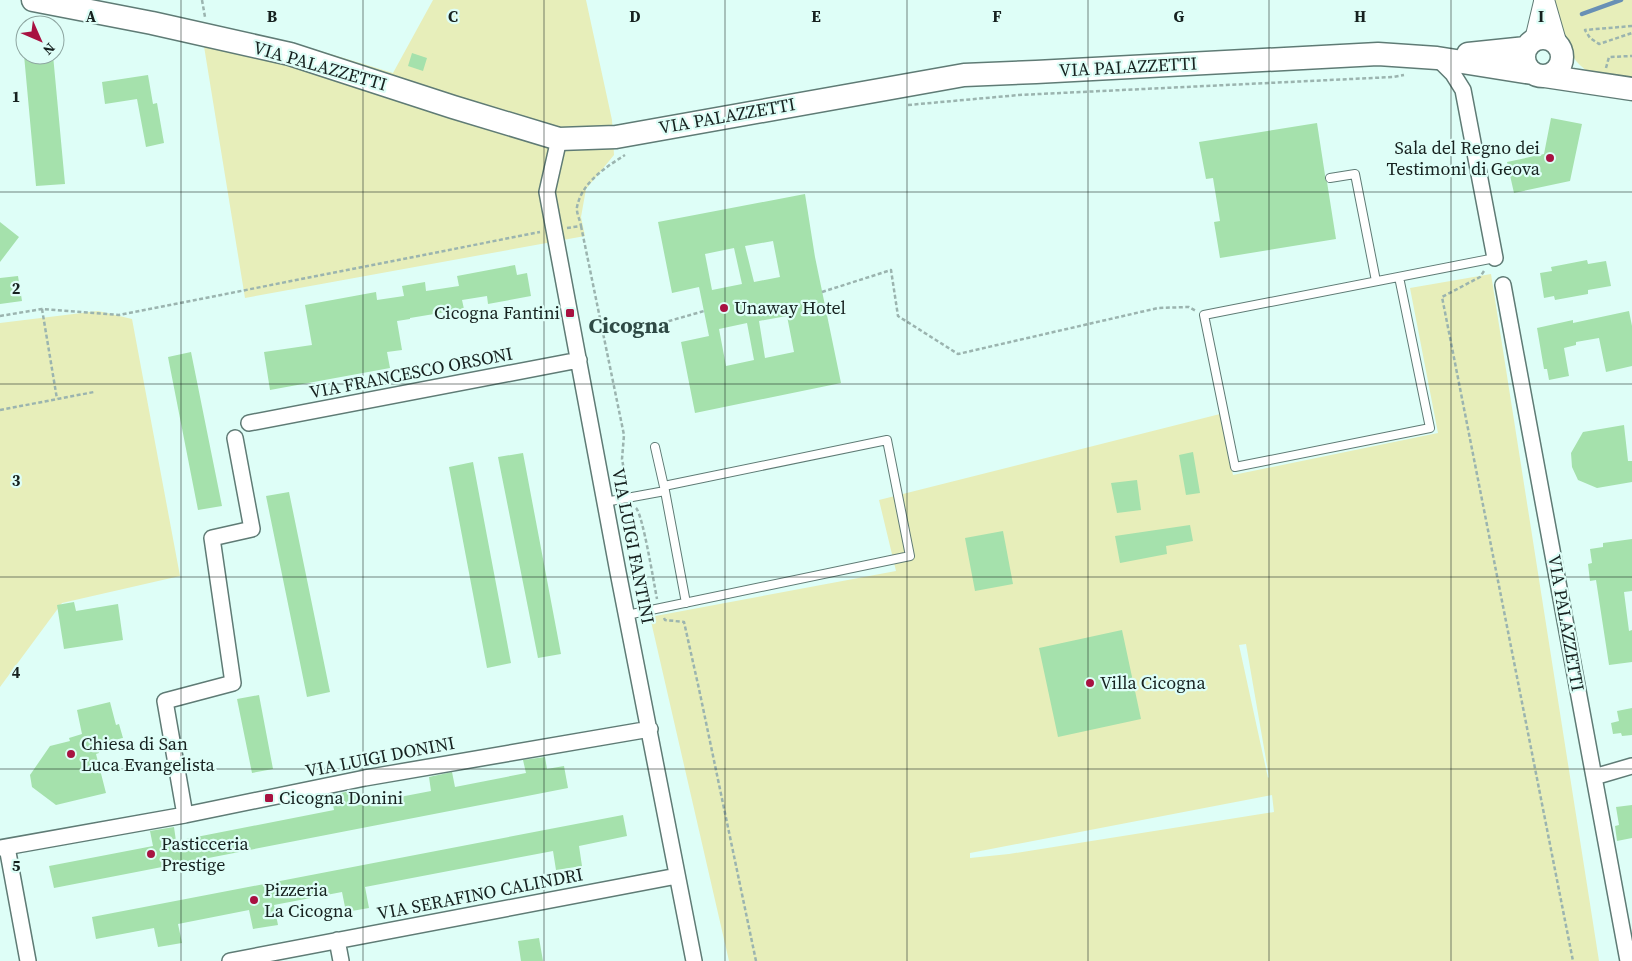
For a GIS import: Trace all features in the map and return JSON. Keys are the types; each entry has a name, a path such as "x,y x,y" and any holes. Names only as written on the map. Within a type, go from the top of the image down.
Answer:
{"main road":[{"name":"VIA PALAZZETTI","path":"33,0 290,54 559,139 616,137 964,74 1378,54 1437,58 1539,74 1600,79 1632,89"},
{"path":"1559,51 1558,68 1551,74 1539,74 1525,63 1524,58 1531,44 1546,39 1559,51 1600,79"},
{"name":"VIA PALAZZETTI","path":"1437,58 1531,44"}],"street":[{"path":"1531,44 1544,0"},
{"path":"1544,0 1559,51"},
{"path":"1437,58 1453,74 1463,90 1495,258"},
{"path":"1463,90 1467,76 1480,64"},
{"name":"VIA LUIGI FANTINI","path":"559,139 547,192 694,961"},
{"name":"VIA PALAZZETTI","path":"1503,285 1628,961"},
{"name":"VIA FRANCESCO ORSONI","path":"250,423 579,360"},
{"path":"185,815 165,701 233,683 212,538 252,529 235,438"},
{"name":"VIA LUIGI DONINI","path":"4,847 185,815 365,778 650,729"},
{"path":"1594,777 1632,766"},
{"path":"4,847 28,961"},
{"name":"VIA SERAFINO CALINDRI","path":"230,961 677,876"},
{"path":"337,940 341,961"}],"lane":[{"path":"1330,178 1355,174 1376,281"},
{"path":"1399,277 1430,428 1235,467 1204,315 1495,258"},
{"path":"605,502 888,440 910,556 627,615"},
{"path":"655,447 686,603"}],"path":[{"path":"1632,26 1585,30 1590,38 1599,44 1632,33"},
{"path":"1600,79 1609,57 1632,56"},
{"path":"906,105 1019,95 1393,77 1409,74"},
{"path":"0,316 42,309 120,316 555,229 581,226 577,208 582,192 601,170 627,154"},
{"path":"1495,258 1480,276 1442,297 1573,961"},
{"path":"822,292 891,270 898,316 958,354 1158,308 1189,307 1204,315"},
{"path":"42,309 57,399"},
{"path":"631,332 704,311"},
{"path":"0,410 94,392"}],"green space":[{"path":"433,0 586,0 612,120 614,155 586,189 581,217 585,236 245,298 202,34 267,44 294,43 393,73"},
{"path":"1554,0 1632,0 1632,83 1594,74 1584,69 1571,53 1566,43"},
{"path":"1491,274 1599,961 729,961 650,617 896,571 879,500 1220,414 1233,475 1438,433 1410,288","holes":["1246,644 1269,777 1268,778 1239,645","1272,795 1274,812 1009,854 970,858 970,853"]},
{"path":"98,311 132,319 180,576 62,603 0,687 0,323"}],"building":[{"path":"412,53 427,58 423,71 408,66"},
{"path":"25,65 54,65 65,184 36,186"},
{"path":"148,75 153,104 157,103 164,143 146,147 137,99 105,104 102,82"},
{"name":"Sala del Regno dei Testimoni di Geova","path":"1551,118 1582,124 1570,181 1514,193 1507,162 1544,154"},
{"path":"1317,123 1336,239 1220,258 1214,222 1220,221 1213,178 1206,179 1199,142"},
{"path":"805,194 815,257 841,383 695,413 681,342 709,336 699,287 672,293 658,222","holes":["773,241 780,277 754,282 745,246","734,248 742,284 712,290 705,254","787,316 794,352 765,358 759,321","747,323 754,360 726,366 719,329"]},
{"path":"0,222 19,237 0,262"},
{"path":"1587,260 1588,264 1606,261 1611,286 1588,290 1588,294 1555,300 1554,296 1544,298 1540,273 1552,271 1551,267"},
{"path":"515,265 517,275 527,273 531,296 488,304 487,296 462,300 464,309 397,321 402,350 387,352 390,368 270,390 264,352 312,345 305,305 376,292 377,300 404,296 402,286 425,282 426,291 459,286 457,276"},
{"path":"18,276 22,301 0,304 0,278"},
{"path":"1629,311 1632,326 1632,366 1606,372 1599,338 1576,342 1576,345 1564,348 1569,376 1549,380 1547,369 1544,369 1537,328 1573,320 1573,323"},
{"path":"191,352 222,506 198,510 168,357"},
{"path":"1624,425 1628,461 1632,461 1632,482 1597,488 1578,480 1572,467 1571,453 1583,432"},
{"path":"1193,452 1200,493 1186,495 1179,455"},
{"path":"523,453 561,654 538,658 498,457"},
{"path":"473,462 511,663 487,668 449,467"},
{"path":"1137,480 1141,510 1117,513 1111,483"},
{"path":"289,492 330,692 307,697 266,496"},
{"path":"1190,525 1193,541 1166,546 1167,554 1120,563 1115,536"},
{"path":"1003,531 1013,584 975,591 965,538"},
{"path":"1632,539 1632,591 1624,592 1629,631 1632,630 1632,662 1609,665 1596,580 1590,581 1588,564 1592,563 1590,549 1603,547 1603,543"},
{"path":"74,602 76,611 118,604 123,640 64,649 57,605"},
{"name":"Villa Cicogna","path":"1122,630 1141,719 1058,737 1039,648"},
{"path":"259,695 273,769 252,773 237,699"},
{"name":"Chiesa di San Luca Evangelista","path":"110,702 116,725 119,724 123,738 97,744 99,753 96,754 106,793 56,805 32,787 30,775 50,746 70,741 69,738 82,734 77,710"},
{"path":"1632,708 1632,735 1622,736 1621,733 1613,734 1611,723 1619,721 1617,711"},
{"path":"545,757 547,769 564,766 568,788 54,888 49,866 153,846 150,831 174,827 176,841 334,810 331,795 355,790 358,805 431,791 429,777 452,772 455,787 526,773 523,760"},
{"path":"1632,805 1632,838 1617,841 1615,826 1619,825 1616,807"},
{"path":"623,815 627,836 579,846 582,866 556,870 553,851 365,887 369,908 346,912 342,892 274,905 278,925 253,929 249,910 178,924 182,943 158,947 154,928 96,939 92,917"},
{"path":"539,938 543,961 521,961 518,941"}],"waterway":[{"path":"1582,14 1621,0"}],"place":[{"name":"Sala del Regno dei Testimoni di Geova","path":"1550,158"},
{"name":"Unaway Hotel","path":"724,308"},
{"name":"Cicogna Fantini","path":"570,313"},
{"name":"Villa Cicogna","path":"1090,683"},
{"name":"Chiesa di San Luca Evangelista","path":"71,754"},
{"name":"Cicogna Donini","path":"269,798"},
{"name":"Pasticceria Prestige","path":"151,854"},
{"name":"Pizzeria La Cicogna","path":"254,900"}],"district":[{"name":"Cicogna","path":"629,325"}]}
